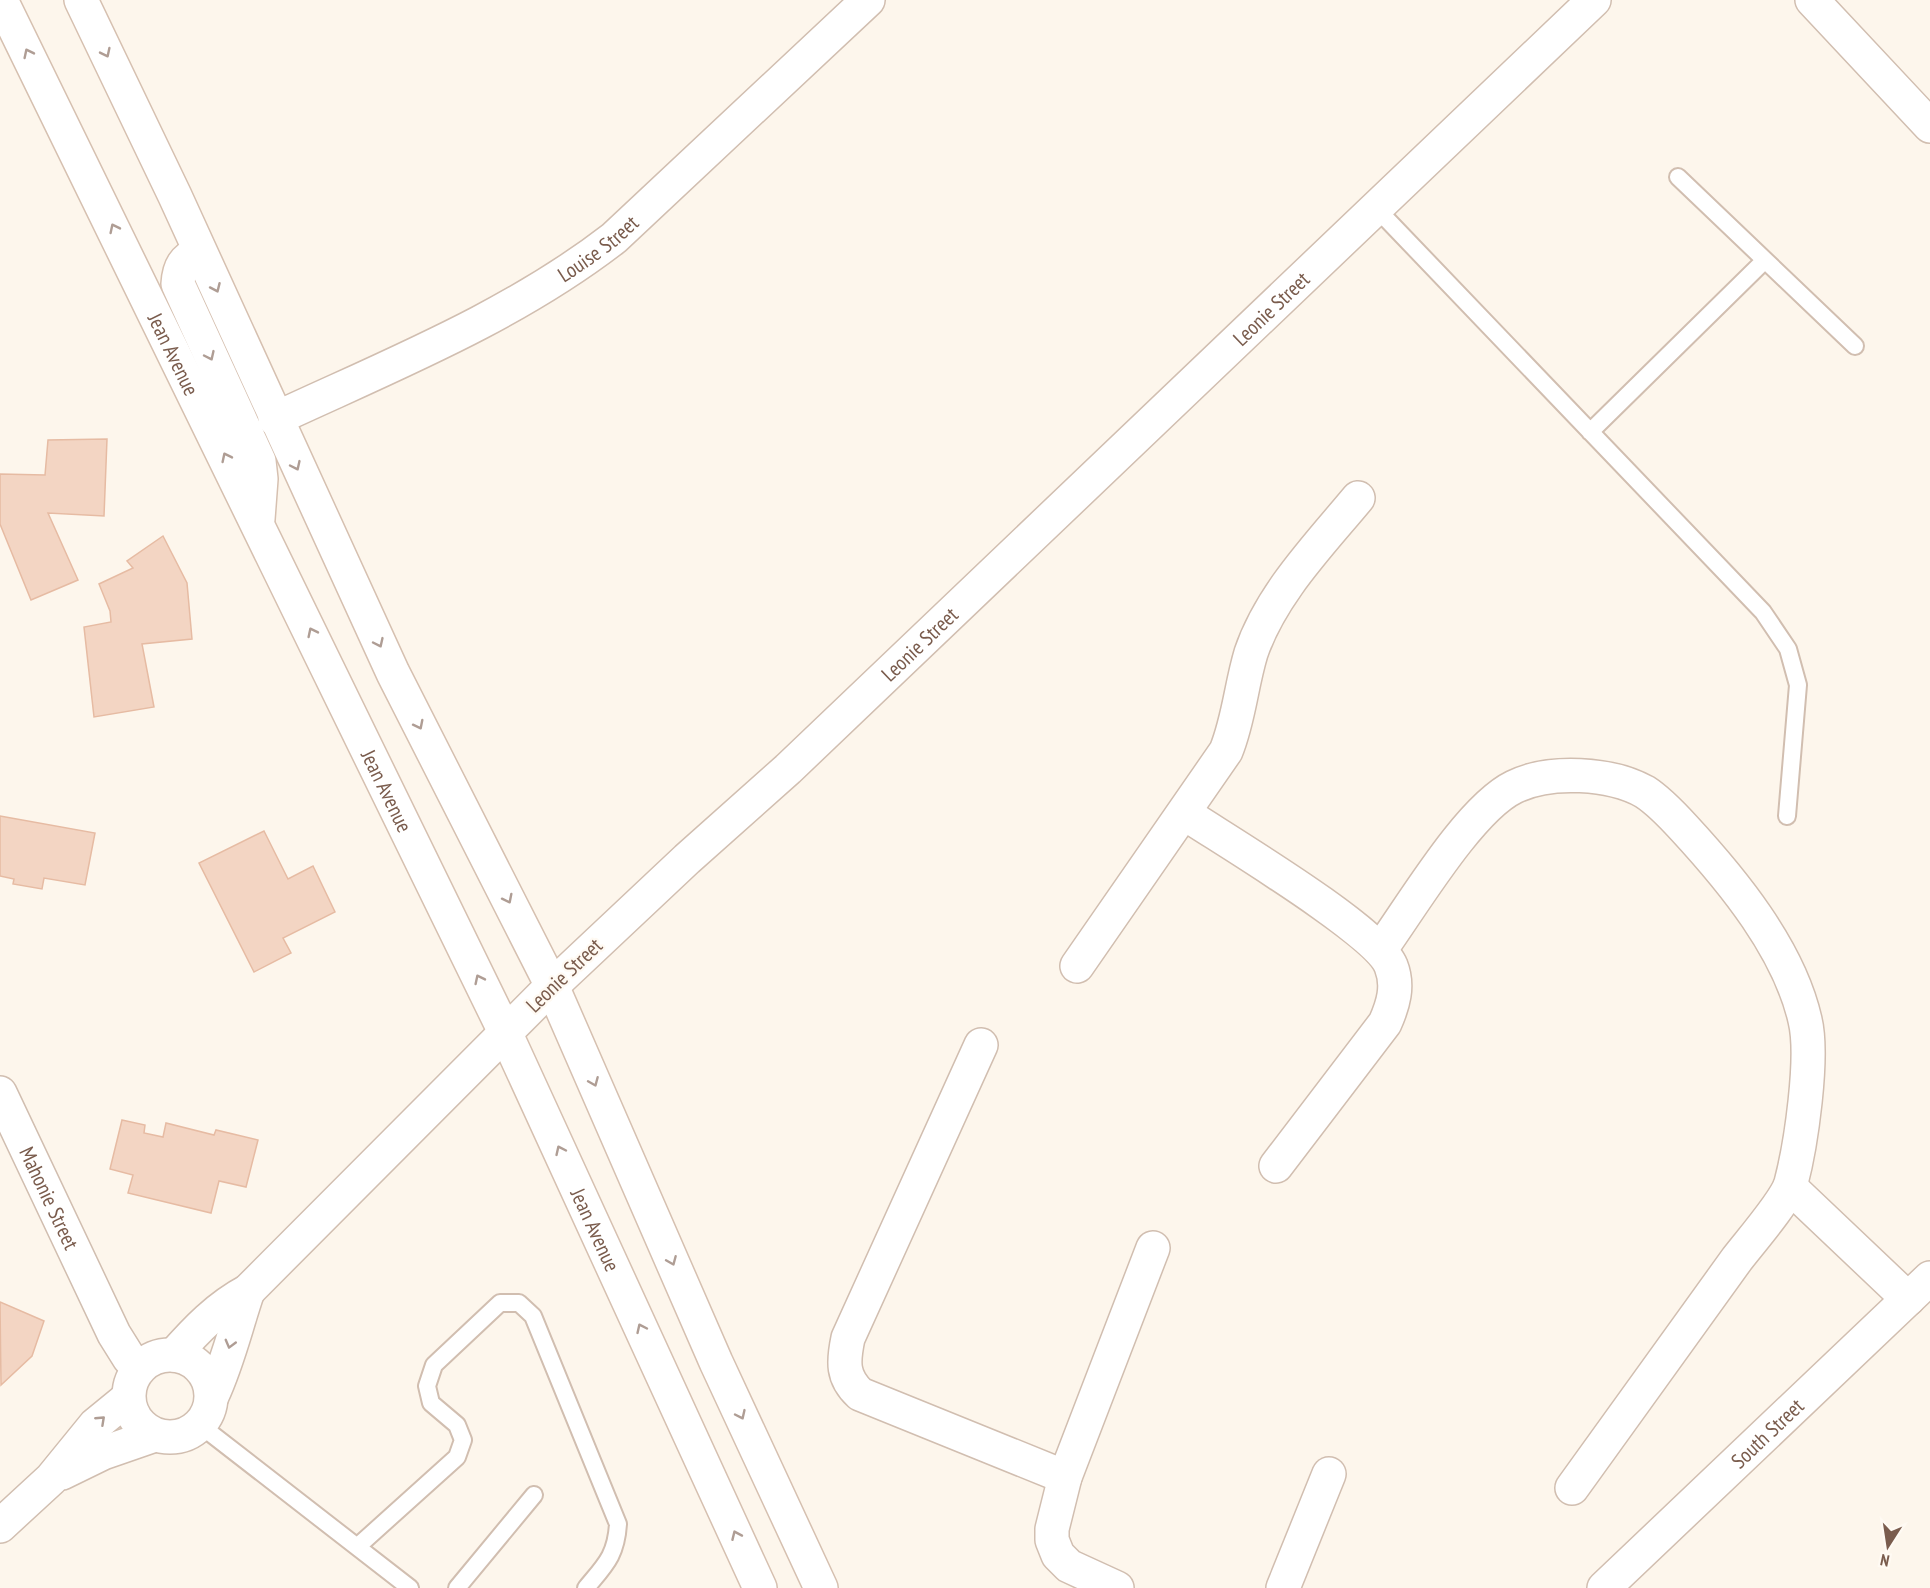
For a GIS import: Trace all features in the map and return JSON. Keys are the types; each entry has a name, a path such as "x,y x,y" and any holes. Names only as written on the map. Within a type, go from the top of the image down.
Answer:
{"street":[{"name":"Jean Avenue","path":"1,0 258,521 505,1032 760,1588"},
{"path":"81,0 393,673 552,986 716,1362 821,1588"},
{"name":"Louise Street","path":"274,418 478,324 571,272 614,238 868,0"},
{"name":"Leonie Street","path":"0,1526 51,1479 95,1425 152,1369 230,1300 248,1291 552,986 788,769 1594,0"},
{"path":"1812,0 1930,126"},
{"path":"199,252 182,264 178,284 259,461 261,498 258,521"},
{"path":"1077,966 1226,751 1237,724 1251,652 1270,614 1296,572 1358,498"},
{"path":"1381,949 1473,820 1496,798 1516,786 1538,779 1594,776 1621,781 1647,793 1712,858 1749,906 1783,963 1799,999 1809,1044 1806,1085 1790,1187 1572,1488"},
{"path":"1184,813 1352,925 1381,949 1391,964 1395,979 1394,1005 1385,1023 1276,1167"},
{"path":"981,1045 848,1338 843,1357 844,1372 850,1384 860,1394 1065,1477"},
{"name":"Mahonie Street","path":"0,1093 120,1346 152,1369"},
{"path":"1790,1187 1924,1284"},
{"path":"1117,1588 1069,1566 1058,1555 1052,1540 1052,1529 1065,1477 1153,1248"},
{"name":"South Street","path":"1604,1588 1924,1284"},
{"name":"Leonie Street","path":"206,1411 225,1367 248,1291"},
{"path":"193,1361 206,1376 206,1411 186,1434 171,1438 154,1435 141,1426 132,1413 152,1369 193,1361"},
{"name":"Leonie Street","path":"51,1479 103,1453 154,1435"},
{"path":"1283,1588 1329,1474"}],"lane":[{"path":"1678,177 1855,346"},
{"path":"1376,208 1763,612 1788,649 1798,685 1787,816"},
{"path":"1590,432 1764,261"},
{"path":"357,1547 457,1457 463,1440 457,1425 431,1403 427,1386 434,1365 500,1303 519,1303 533,1316 618,1524 617,1544 607,1562 586,1588"},
{"path":"206,1411 357,1547 410,1588"},
{"path":"457,1588 534,1495"}],"building":[{"path":"107,439 104,516 48,513 78,580 31,600 0,524 0,474 45,475 48,440"},
{"path":"163,536 187,583 192,639 142,644 154,707 94,717 84,627 111,622 110,611 99,584 133,568 127,561"},
{"path":"0,816 95,833 85,885 44,878 42,889 13,884 14,879 0,876"},
{"path":"264,831 288,879 313,866 335,912 283,938 291,953 254,972 199,863"},
{"path":"122,1120 145,1125 144,1133 163,1137 166,1123 214,1135 216,1130 258,1140 246,1187 219,1181 211,1213 128,1193 133,1175 110,1169"},
{"path":"0,1302 44,1321 32,1356 1,1385"}]}
